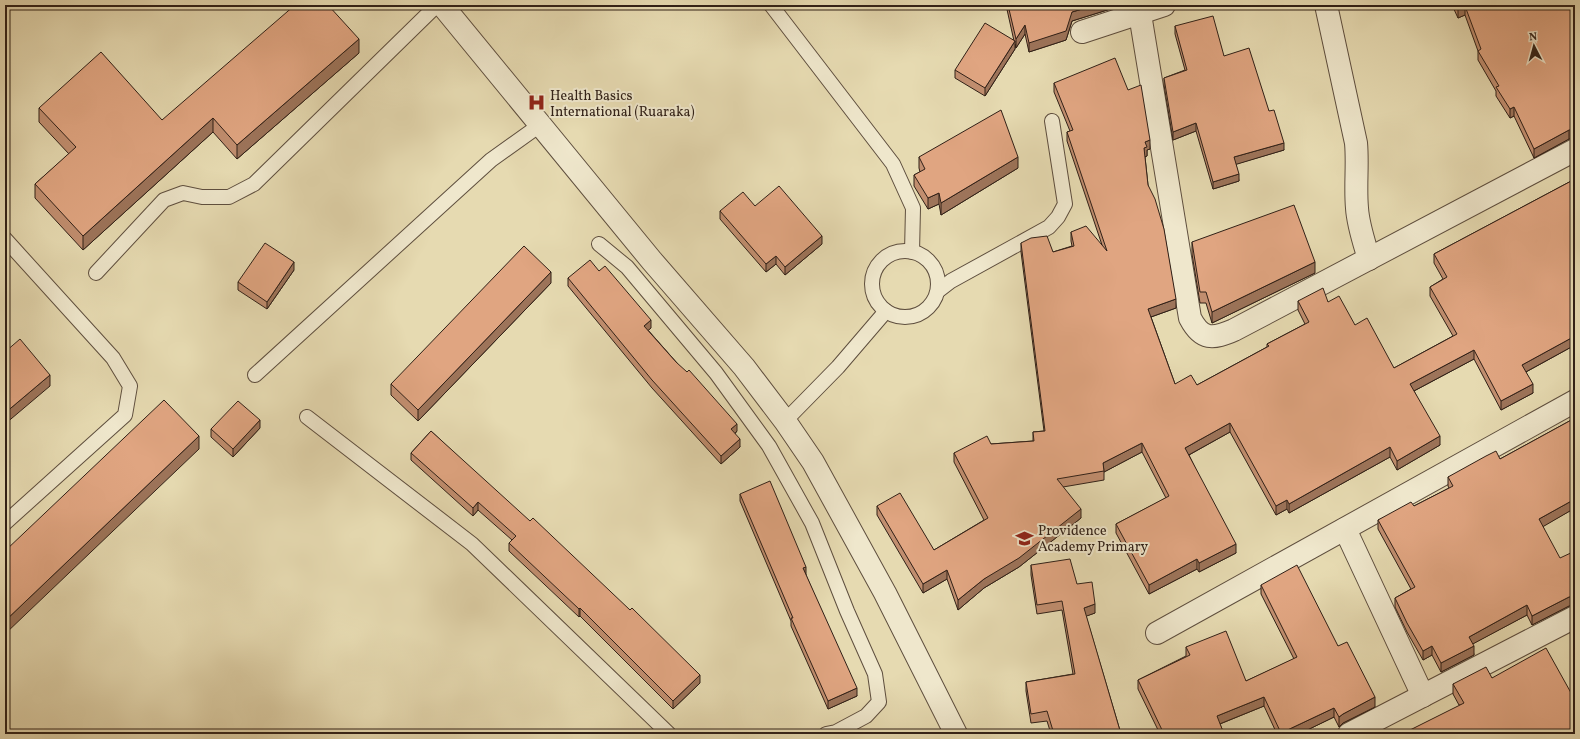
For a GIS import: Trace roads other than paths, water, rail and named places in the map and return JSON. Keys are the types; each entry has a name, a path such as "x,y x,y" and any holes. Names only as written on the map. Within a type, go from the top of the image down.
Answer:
{"street":[{"path":"442,5 652,261 744,367 785,421 813,462 881,586 956,734"},
{"path":"1082,32 1164,5"},
{"path":"1326,5 1356,143 1356,206 1358,221 1369,259"},
{"path":"1140,14 1190,318 1196,330 1206,335 1218,337 1234,330 1575,150"},
{"path":"1157,633 1575,401"},
{"path":"1345,529 1423,696"},
{"path":"1349,734 1575,618"}],"lane":[{"path":"96,273 164,200 183,193 202,196 229,197 254,184 437,5"},
{"path":"770,5 893,164 913,208 912,252"},
{"path":"938,291 951,281 1049,227 1058,217 1065,204 1052,121"},
{"path":"255,375 492,160 540,125"},
{"path":"5,240 113,358 130,386 126,415 5,523"},
{"path":"599,244 627,267 716,373 769,446 812,524 875,674 879,702 866,716 836,732 826,734"},
{"path":"899,252 912,252 924,257 933,266 938,278 938,291 933,303 923,312 911,317 898,317 886,312 877,302 872,290 872,277 878,265 887,256 899,252"},
{"path":"785,421 838,367 886,312"},
{"path":"307,417 472,544 669,734"}],"place":[{"name":"Health Basics International (Ruaraka)","path":"537,103"},
{"name":"Providence Academy Primary","path":"1025,538"}]}
